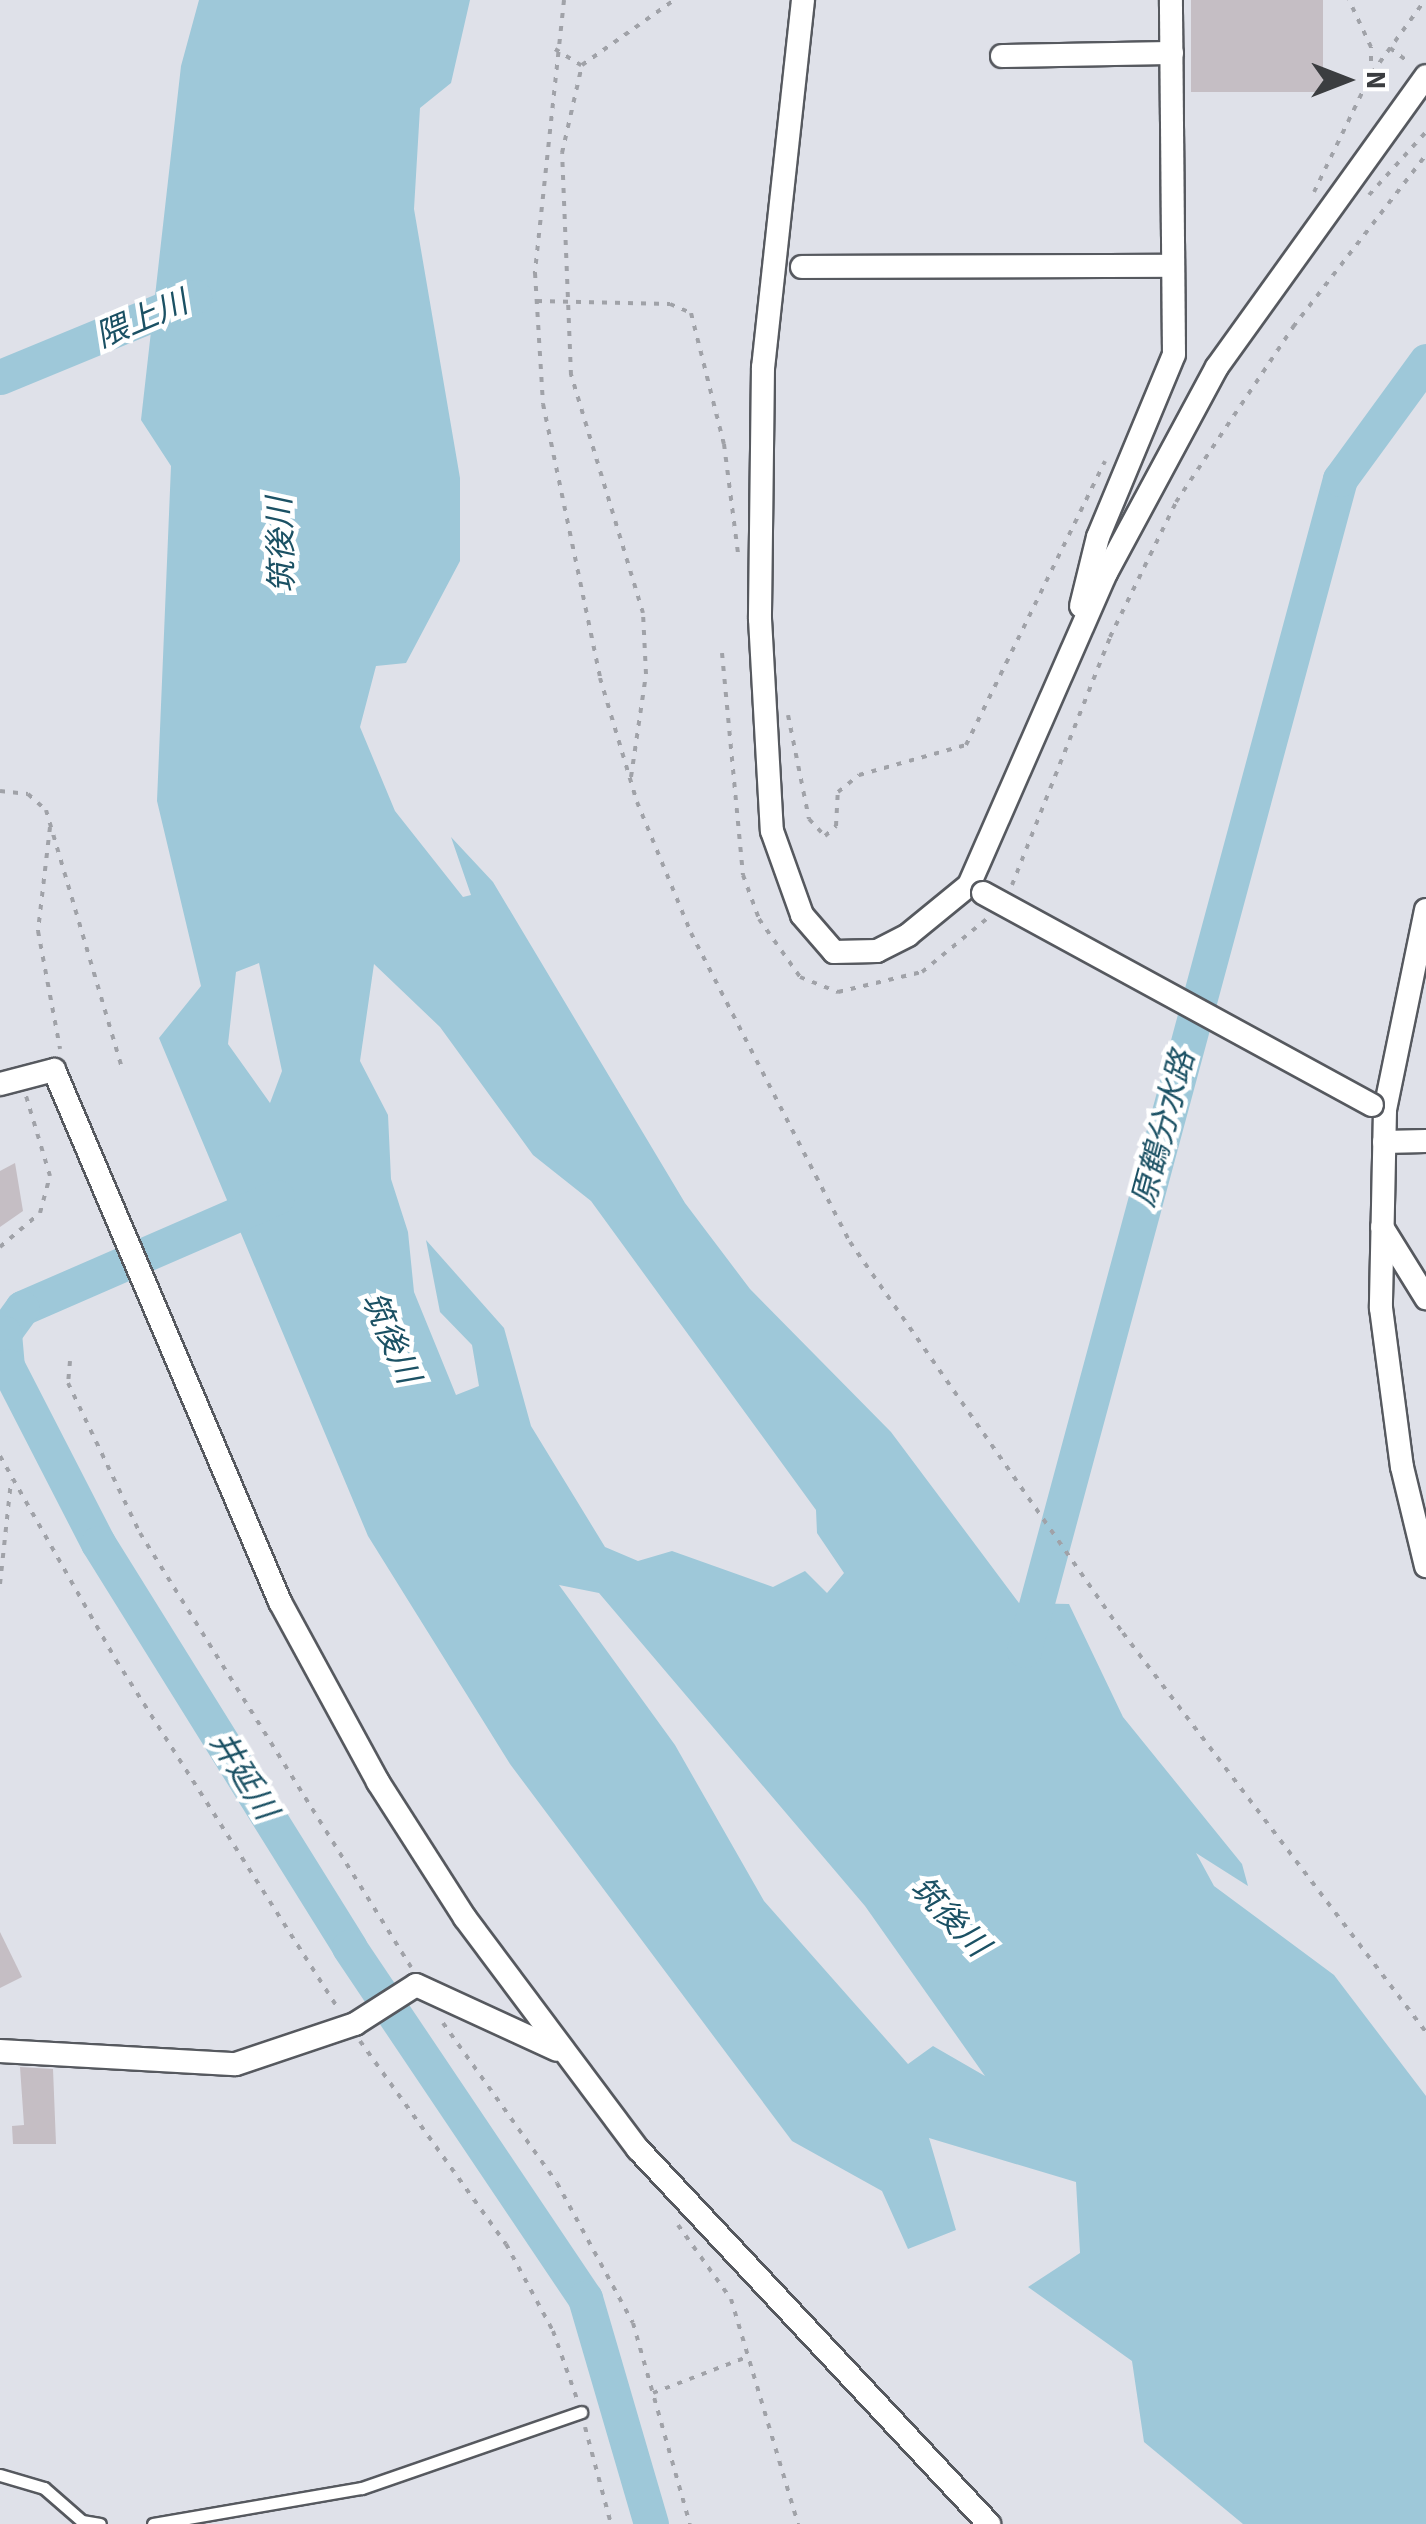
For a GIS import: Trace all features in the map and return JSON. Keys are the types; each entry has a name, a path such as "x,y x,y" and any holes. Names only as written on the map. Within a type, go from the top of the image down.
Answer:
{"street":[{"path":"803,0 764,367 760,619 772,831 802,915 834,952 876,951 984,894 1076,639 1217,366 1420,71"},
{"path":"1076,639 1098,537 1167,382 1173,266 1171,0"},
{"path":"1002,56 1172,53"},
{"path":"802,268 1173,266"},
{"path":"984,894 1379,1108"},
{"path":"1426,910 1379,1108 1384,1142 1382,1227 1390,1394 1426,1566"},
{"path":"11,1083 54,1070 114,1220 280,1602 369,1766 559,2052 701,2220 989,2524"},
{"path":"1384,1142 1426,1140"},
{"path":"1382,1227 1426,1298"},
{"path":"0,2051 236,2064 352,2026 421,1986 559,2052"}],"lane":[{"path":"153,2524 362,2488 581,2412"},
{"path":"0,2475 44,2488 82,2521 100,2524"}],"path":[{"path":"564,0 555,49 537,301 543,404 571,558 630,780 742,1045 850,1242 1123,1633 1426,2032"},
{"path":"630,780 646,674 643,613 571,375 562,152 582,65 674,0"},
{"path":"1349,0 1371,47 1371,74"},
{"path":"1308,207 1371,74 1425,0"},
{"path":"1390,48 1420,71"},
{"path":"555,49 582,65"},
{"path":"1010,888 1110,637 1176,502 1292,326 1426,154"},
{"path":"537,301 670,304 691,313 724,444 739,560"},
{"path":"785,700 809,819 826,836 836,826 838,792 858,775 966,745 1114,444"},
{"path":"722,654 743,874 759,920 800,977 838,992 922,972 955,950 984,894"},
{"path":"0,791 28,794 50,827 122,1068"},
{"path":"50,827 37,900 60,1048 54,1070"},
{"path":"0,1247 40,1213 50,1176 11,1083"},
{"path":"70,1361 68,1382 140,1532 421,1986"},
{"path":"0,1456 352,2026 506,2244 554,2331 611,2524"},
{"path":"0,1584 12,1481"},
{"path":"442,2020 590,2237 633,2324 690,2524"},
{"path":"673,2210 730,2299 798,2524"},
{"path":"653,2393 747,2357"}],"water":[{"name":"筑後川","path":"199,0 470,0 451,83 420,108 414,209 460,478 460,561 406,663 376,666 360,727 395,811 463,897 471,895 451,837 493,882 685,1203 750,1289 891,1432 1019,1603 1069,1604 1123,1717 1242,1864 1248,1886 1196,1853 1214,1886 1334,1975 1426,2096 1426,2524 1243,2524 1144,2442 1132,2361 1028,2287 1080,2253 1076,2182 929,2138 956,2230 908,2249 882,2191 792,2141 510,1764 368,1536 159,1038 201,986 157,801 171,466 141,420 181,66","holes":["259,963 282,1071 270,1103 228,1044 236,972","374,964 440,1027 533,1155 591,1201 816,1510 817,1533 844,1573 827,1593 805,1571 773,1587 672,1551 638,1561 605,1547 531,1426 504,1328 426,1240 440,1312 472,1345 479,1386 456,1395 414,1292 408,1232 391,1179 388,1115 360,1061","559,1585 599,1593 865,1906 985,2076 933,2046 908,2064 764,1901 675,1745"]}],"building":[{"path":"1191,0 1323,0 1323,92 1191,92"},
{"path":"15,1163 23,1211 0,1227 0,1171"},
{"path":"0,1932 22,1977 0,1988"},
{"path":"20,2067 53,2069 56,2144 13,2144 12,2126 24,2125"}],"waterway":[{"name":"隈上川","path":"0,377 194,297"},
{"name":"原鶴分水路","path":"1024,1650 1340,479 1426,361"},
{"name":"井延川","path":"277,1197 22,1308 4,1333 7,1366 98,1543 349,1947 585,2298 651,2524"},
{"name":"井延川","path":"0,1369 7,1366"}]}
